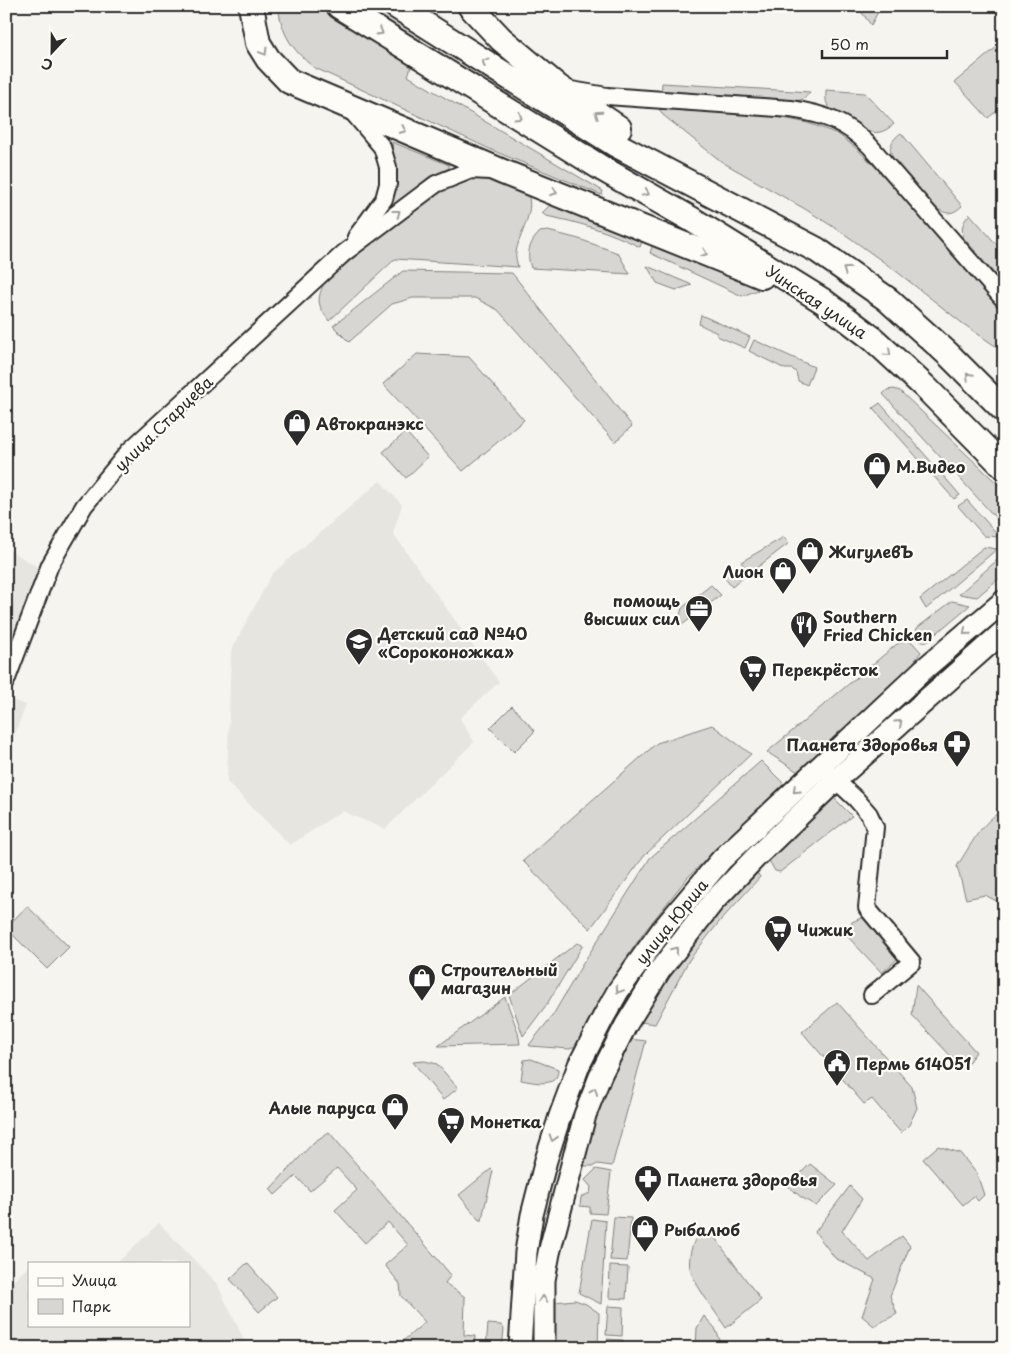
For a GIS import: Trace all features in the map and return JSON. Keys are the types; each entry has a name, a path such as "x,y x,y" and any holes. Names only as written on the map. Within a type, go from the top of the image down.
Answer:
{"main road":[{"path":"251,6 258,43 268,59 289,81 503,172 823,301"},
{"name":"Уинская улица","path":"339,6 603,169 691,219 823,301 872,338 925,387 1004,467"},
{"path":"396,6 615,144 817,250 887,299 948,354 1004,410"},
{"path":"470,6 501,39 558,87 724,201"}],"street":[{"path":"558,87 607,96 815,113 846,126 859,134 870,146 1004,300"},
{"path":"344,253 384,199 388,184 388,167 382,147 348,107"},
{"path":"344,253 436,184 471,170 503,172"},
{"name":"улица Старцева","path":"6,681 50,565 84,506 129,451 344,253"},
{"name":"улица Юрша","path":"544,1348 544,1280 572,1160 588,1106 601,1074 626,1024 660,970 713,902 755,858 828,773 924,669 1004,601"},
{"name":"улица Юрша","path":"520,1348 526,1252 535,1206 560,1116 579,1065 604,1016 648,949 722,859 1004,631"},
{"path":"828,773 868,814 876,827 866,908 912,962 872,995"}],"shaded area":[{"name":"Детский сад №40 «Сороконожка»","path":"380,481 402,505 393,533 499,682 460,718 474,742 385,829 342,811 290,845 227,782 231,651 272,574"},
{"path":"6,548 39,568 6,656"},
{"path":"9,699 26,705 6,757 6,707"},
{"path":"159,1223 217,1284 248,1348 6,1348 6,1288 28,1267 28,1326 190,1326 190,1262 118,1262"}],"green space":[{"path":"278,6 431,6 408,76 603,191 602,195 494,151 313,67 293,47 282,25"},
{"path":"857,6 881,6 871,25"},
{"path":"1004,41 1004,105 988,118 955,82"},
{"path":"662,83 810,92 804,99 797,101 661,95"},
{"path":"826,90 865,93 894,124 881,132 870,132 830,108 826,102"},
{"path":"659,109 773,116 808,123 838,134 856,148 888,179 998,307 999,317 1004,322 1004,352 962,323 896,271 846,235 805,209 722,162 663,115"},
{"path":"901,133 962,206 949,213 935,207 894,160 891,145"},
{"path":"392,142 449,165 449,168 429,177 390,209 397,180"},
{"path":"461,179 491,180 528,195 530,208 516,252 518,267 395,259 329,321 319,303 324,283 434,190"},
{"path":"550,205 557,205 644,235 640,247 594,228 546,216 542,213"},
{"path":"970,214 1004,253 1004,285 963,237 963,224"},
{"path":"548,231 579,239 618,253 630,274 531,268 529,253 531,244 540,232"},
{"path":"654,241 719,268 758,290 742,296 650,253"},
{"path":"647,266 692,285 676,290 657,283"},
{"path":"403,271 512,273 632,426 615,442 498,310 475,298 413,298 392,304 349,342 333,326"},
{"path":"701,315 750,337 745,348 717,336 717,333 699,324"},
{"path":"754,340 814,367 807,385 798,381 796,372 792,369 785,369 749,351"},
{"path":"417,354 469,357 524,420 463,471 383,384"},
{"path":"894,389 900,391 1004,490 1004,527 883,394 887,390"},
{"path":"880,403 960,495 954,499 873,408"},
{"path":"406,432 428,457 406,478 383,452"},
{"path":"967,500 1000,537 984,536 958,506"},
{"path":"784,537 789,543 750,573 741,562"},
{"path":"984,547 997,549 926,609 920,599"},
{"path":"1004,554 1004,574 977,597 959,594"},
{"path":"736,567 744,577 732,587 723,576"},
{"path":"711,585 721,595 682,625 680,616 682,608"},
{"path":"952,601 970,605 926,642 922,642 915,637 917,628"},
{"path":"907,640 912,642 921,652 900,681 798,772 767,752 897,644"},
{"path":"512,706 535,731 514,752 490,728"},
{"path":"712,725 751,754 645,855 590,929 523,861 657,743"},
{"path":"761,761 784,784 687,878 645,931 616,973 576,1046 570,1049 530,1046 553,1015 582,965 650,858"},
{"path":"834,798 852,816 780,872 775,871 767,857 826,800"},
{"path":"1004,810 1004,905 985,895 966,899 957,866 983,827 996,814"},
{"path":"752,874 758,874 760,877 720,921 689,960 655,1024 641,1022 639,1018 672,962"},
{"path":"27,906 69,947 47,969 6,928"},
{"path":"863,917 898,958 882,973 848,937 852,922"},
{"path":"577,943 583,945 547,1004 523,1036 509,995"},
{"path":"916,985 976,1052 963,1069 912,1015"},
{"path":"505,997 518,1032 520,1044 438,1046"},
{"path":"837,1002 912,1087 917,1108 909,1125 901,1133 872,1099 864,1104 802,1032"},
{"path":"630,1039 646,1041 612,1166 597,1164 594,1166 584,1166 592,1122 606,1083"},
{"path":"531,1059 558,1069 557,1075 550,1082 544,1083 521,1080 524,1060"},
{"path":"425,1061 437,1064 458,1088 443,1100 413,1062"},
{"path":"329,1132 451,1275 445,1283 465,1297 464,1335 475,1336 474,1348 395,1348 425,1322 401,1296 400,1284 385,1265 408,1245 388,1222 365,1243 335,1210 357,1190 337,1168 310,1191 296,1176 275,1195 270,1189 314,1142"},
{"path":"938,1146 960,1153 977,1174 984,1195 978,1201 974,1196 963,1205 923,1159"},
{"path":"810,1164 837,1185 816,1206 788,1186"},
{"path":"491,1169 493,1171 482,1220 479,1220 459,1195"},
{"path":"596,1169 611,1172 606,1214 590,1213 590,1207 580,1206 581,1197 590,1193 591,1187 585,1180"},
{"path":"850,1186 862,1199 842,1231 869,1261 902,1236 910,1246 890,1296 897,1314 874,1326 862,1316 875,1279 835,1258 815,1232"},
{"path":"614,1217 631,1218 627,1261 610,1260"},
{"path":"592,1219 606,1221 601,1304 579,1293"},
{"path":"704,1234 715,1238 761,1300 726,1328 700,1290 690,1268 690,1255 694,1242 698,1235"},
{"path":"247,1263 277,1297 259,1312 230,1279"},
{"path":"610,1266 628,1267 626,1299 609,1298"},
{"path":"575,1300 586,1304 599,1313 598,1348 554,1348 554,1302"},
{"path":"608,1306 623,1307 622,1336 606,1335"},
{"path":"704,1316 715,1328 723,1348 696,1348 697,1328"},
{"path":"488,1324 501,1325 504,1329 502,1348 486,1348"},
{"path":"607,1339 623,1340 623,1348 608,1348"}],"place":[{"name":"Автокранэкс","path":"297,447"},
{"name":"М.Видео","path":"877,490"},
{"name":"ЖигулевЪ","path":"810,575"},
{"name":"Лион","path":"783,595"},
{"name":"помощь высших сил","path":"699,633"},
{"name":"Southern Fried Chicken","path":"804,649"},
{"name":"Детский сад №40 «Сороконожка»","path":"359,666"},
{"name":"Перекрёсток","path":"753,693"},
{"name":"Планета Здоровья","path":"957,768"},
{"name":"Чижик","path":"778,953"},
{"name":"Строительный магазин","path":"422,1002"},
{"name":"Пермь 614051","path":"837,1087"},
{"name":"Алые паруса","path":"395,1131"},
{"name":"Монетка","path":"451,1145"},
{"name":"Планета здоровья","path":"648,1203"},
{"name":"Рыбалюб","path":"645,1253"}]}
